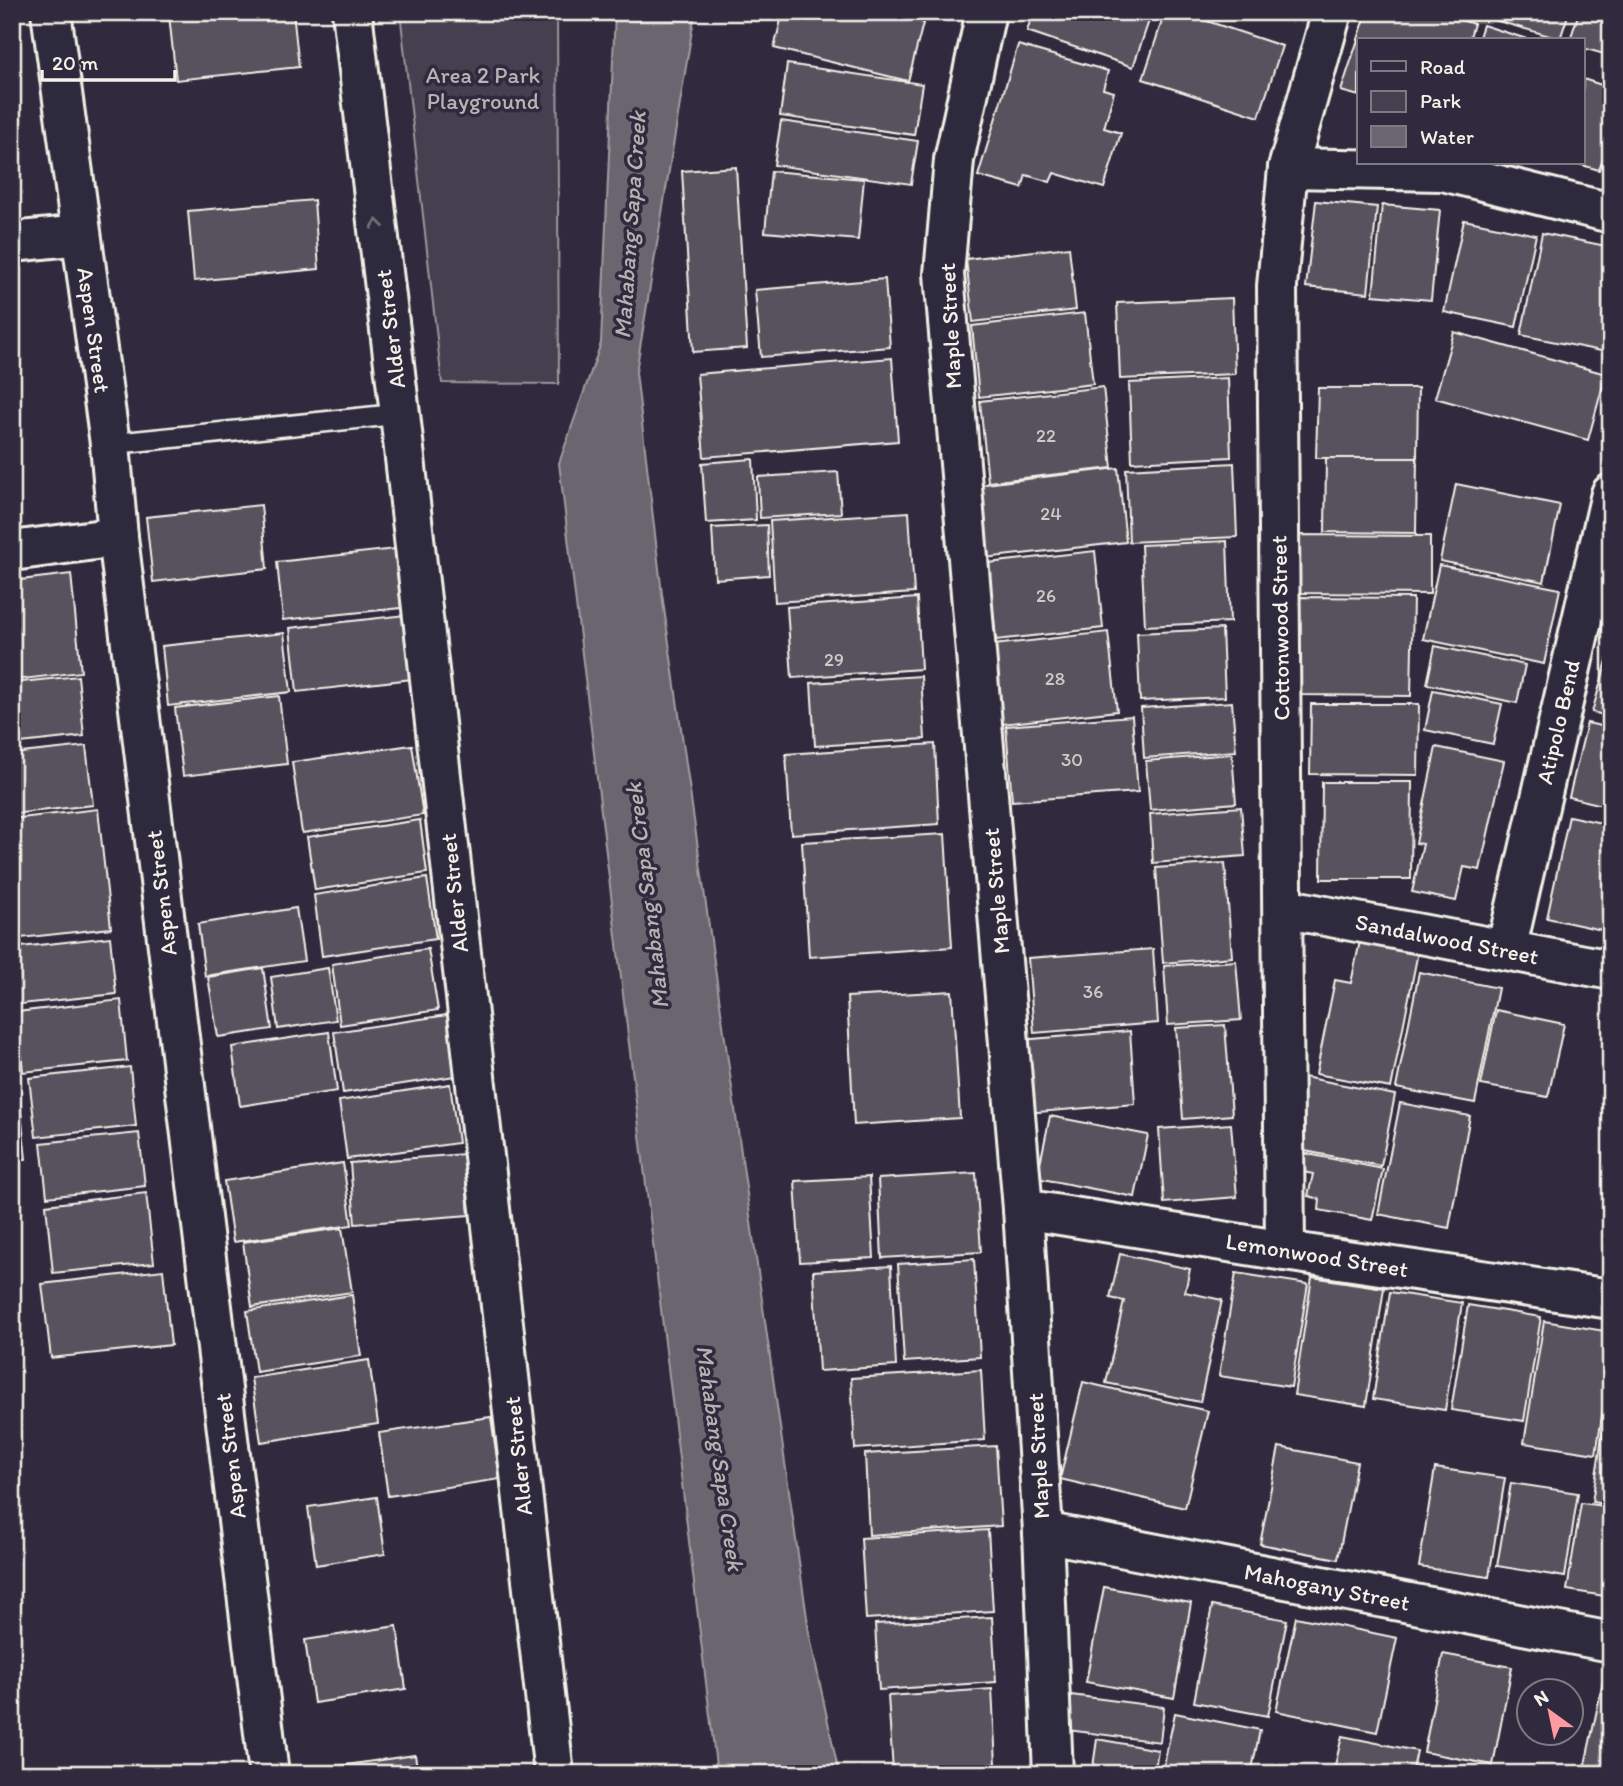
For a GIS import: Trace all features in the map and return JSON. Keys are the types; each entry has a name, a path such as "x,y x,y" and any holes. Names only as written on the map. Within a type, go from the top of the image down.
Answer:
{"street":[{"name":"Aspen Street","path":"51,12 110,444 118,537 269,1774"},
{"name":"Alder Street","path":"352,12 554,1774"},
{"name":"Maple Street","path":"986,12 954,160 944,274 1023,1209 1043,1532 1053,1774"},
{"name":"Cottonwood Street","path":"1285,1251 1277,286 1288,168 1332,12"},
{"path":"1288,168 1443,171 1611,213"},
{"path":"12,242 81,235"},
{"name":"Atipolo Bend","path":"1506,950 1608,514"},
{"path":"12,551 118,537"},
{"name":"Sandalwood Street","path":"1283,908 1611,970"},
{"name":"Lemonwood Street","path":"1023,1209 1611,1299"},
{"name":"Mahogany Street","path":"1043,1532 1611,1642"}],"lane":[{"path":"110,444 400,414"}],"green space":[{"name":"Area 2 Park Playground","path":"400,12 557,12 559,384 442,383"}],"water":[{"name":"Mahabang Sapa Creek","path":"615,12 695,12 636,372 662,594 809,1632 839,1774 717,1774 559,463 601,343"}],"building":[{"path":"192,12 293,12 299,67 176,80 169,15"},
{"path":"783,12 926,12 908,81 774,48"},
{"path":"1033,12 1152,12 1133,67 1027,31"},
{"path":"1165,12 1180,12 1282,46 1259,117 1143,79"},
{"path":"1367,12 1435,12 1474,24 1470,38 1358,38"},
{"path":"1478,12 1569,12 1560,38 1477,15"},
{"path":"1579,12 1611,12 1611,56 1584,48 1584,38 1571,38"},
{"path":"1483,25 1524,38 1479,38"},
{"path":"1357,42 1357,95 1341,91"},
{"path":"1018,45 1108,71 1103,89 1114,92 1104,128 1121,133 1104,188 1054,173 1050,182 1026,175 1022,188 978,176"},
{"path":"787,64 922,84 914,135 780,116"},
{"path":"1584,79 1611,88 1611,137 1599,170 1578,164 1584,164"},
{"path":"781,121 918,141 911,184 774,165"},
{"path":"736,167 747,348 693,352 682,171"},
{"path":"771,171 864,179 858,240 765,232"},
{"path":"314,200 319,269 194,281 188,211"},
{"path":"1316,201 1377,207 1368,293 1306,287"},
{"path":"1382,205 1440,210 1431,300 1373,295"},
{"path":"1464,220 1536,235 1516,327 1444,312"},
{"path":"1542,233 1611,247 1611,353 1521,335"},
{"path":"1069,247 1076,310 973,322 966,259"},
{"path":"885,279 890,347 761,357 755,290"},
{"path":"1232,298 1235,374 1120,379 1117,303"},
{"path":"1085,313 1093,384 979,397 972,326"},
{"path":"1454,332 1606,374 1588,440 1435,398"},
{"path":"892,358 898,441 704,457 697,374"},
{"path":"1228,378 1231,457 1132,462 1129,383"},
{"path":"1103,387 1112,468 988,482 980,401"},
{"path":"1318,388 1418,388 1417,458 1316,458"},
{"path":"1326,458 1417,458 1416,533 1325,532"},
{"path":"753,459 756,520 706,523 702,463"},
{"path":"1234,463 1237,537 1129,542 1126,469"},
{"path":"1118,468 1126,542 985,558 977,485"},
{"path":"838,472 841,513 760,518 758,477"},
{"path":"1456,484 1560,505 1544,582 1440,561"},
{"path":"261,505 267,569 153,582 146,517"},
{"path":"909,512 914,593 775,602 770,521"},
{"path":"767,525 769,575 715,579 712,528"},
{"path":"1296,535 1430,536 1430,594 1295,593"},
{"path":"1227,541 1230,622 1145,626 1141,545"},
{"path":"395,549 401,608 283,620 277,562"},
{"path":"1095,551 1103,628 996,640 988,563"},
{"path":"1439,565 1560,589 1544,664 1423,639"},
{"path":"71,574 81,672 15,680 12,656 12,581"},
{"path":"1300,597 1413,598 1411,696 1299,695"},
{"path":"917,598 921,669 792,678 787,607"},
{"path":"405,615 412,679 297,692 290,628"},
{"path":"1222,629 1225,697 1140,701 1137,633"},
{"path":"1108,632 1117,711 1002,724 994,645"},
{"path":"284,633 291,692 168,706 162,646"},
{"path":"1435,646 1525,665 1517,703 1427,684"},
{"path":"1611,647 1611,717 1592,712"},
{"path":"78,676 84,736 12,744 12,683"},
{"path":"921,676 925,739 815,746 811,683"},
{"path":"1433,690 1502,704 1493,744 1425,730"},
{"path":"279,696 287,764 183,776 175,708"},
{"path":"1232,702 1236,751 1144,758 1141,708"},
{"path":"1311,704 1419,704 1418,775 1310,774"},
{"path":"1132,716 1138,792 1012,801 1006,726"},
{"path":"1587,723 1611,728 1611,807 1569,797"},
{"path":"935,744 939,824 791,834 786,754"},
{"path":"412,745 423,815 302,833 292,762"},
{"path":"86,746 93,805 12,814 12,754"},
{"path":"1436,747 1504,761 1480,870 1464,867 1456,901 1412,892 1423,844 1416,843"},
{"path":"1232,754 1236,803 1150,810 1146,761"},
{"path":"1322,782 1412,782 1411,879 1321,879"},
{"path":"1241,807 1245,856 1153,863 1150,814"},
{"path":"98,809 111,928 12,939 12,819"},
{"path":"1569,816 1611,825 1611,932 1547,918"},
{"path":"420,820 427,873 315,890 307,837"},
{"path":"945,834 952,947 809,957 802,842"},
{"path":"1225,863 1232,957 1163,963 1156,868"},
{"path":"427,878 436,939 322,956 314,895"},
{"path":"296,908 304,961 205,976 198,924"},
{"path":"110,937 116,994 12,1005 12,948"},
{"path":"1360,941 1418,952 1391,1088 1316,1074 1335,980 1351,983"},
{"path":"428,949 438,1010 340,1025 332,964"},
{"path":"1153,949 1158,1023 1034,1033 1028,958"},
{"path":"1236,961 1241,1020 1168,1025 1164,966"},
{"path":"263,968 272,1029 218,1037 208,977"},
{"path":"328,968 336,1020 278,1029 271,977"},
{"path":"1419,972 1498,988 1475,1103 1396,1088"},
{"path":"952,991 960,1118 854,1125 847,997"},
{"path":"121,1000 127,1061 23,1072 17,1012"},
{"path":"1496,1010 1564,1024 1548,1097 1481,1085"},
{"path":"454,1014 462,1075 343,1093 334,1032"},
{"path":"1225,1025 1232,1115 1183,1119 1176,1028"},
{"path":"1130,1031 1135,1104 1026,1113 1020,1040"},
{"path":"329,1032 337,1091 240,1106 232,1047"},
{"path":"130,1067 136,1126 36,1137 29,1078"},
{"path":"17,1075 26,1159 12,1161 12,1076"},
{"path":"1304,1077 1395,1095 1381,1166 1290,1148"},
{"path":"450,1084 458,1143 347,1159 339,1101"},
{"path":"1400,1103 1470,1116 1449,1228 1378,1214"},
{"path":"1050,1116 1148,1135 1135,1197 1037,1178"},
{"path":"1231,1124 1237,1197 1164,1203 1159,1129"},
{"path":"139,1133 145,1186 47,1197 41,1143"},
{"path":"1298,1152 1383,1169 1372,1220 1319,1210 1320,1199 1308,1196 1313,1174 1294,1170"},
{"path":"464,1154 469,1215 355,1224 350,1163"},
{"path":"343,1163 352,1225 233,1242 224,1181"},
{"path":"976,1173 981,1252 882,1258 878,1179"},
{"path":"869,1177 874,1258 800,1262 795,1181"},
{"path":"146,1193 154,1263 53,1273 46,1205"},
{"path":"342,1228 352,1292 252,1307 243,1242"},
{"path":"1120,1254 1190,1269 1185,1292 1222,1300 1200,1402 1106,1383 1124,1301 1110,1298"},
{"path":"974,1259 980,1357 904,1362 898,1264"},
{"path":"891,1266 896,1366 819,1371 813,1271"},
{"path":"163,1270 171,1345 51,1358 42,1284"},
{"path":"1236,1273 1308,1284 1291,1387 1219,1376"},
{"path":"1312,1277 1384,1288 1366,1406 1294,1395"},
{"path":"1390,1292 1462,1303 1445,1410 1373,1399"},
{"path":"352,1295 361,1356 256,1372 247,1311"},
{"path":"1468,1305 1541,1317 1524,1421 1451,1410"},
{"path":"1544,1321 1611,1332 1611,1359 1596,1454 1524,1443"},
{"path":"369,1360 378,1424 261,1442 251,1378"},
{"path":"981,1370 985,1440 855,1449 851,1378"},
{"path":"1083,1382 1208,1411 1185,1508 1060,1479"},
{"path":"491,1417 500,1479 388,1496 379,1433"},
{"path":"1603,1430 1611,1431 1611,1505 1592,1502"},
{"path":"996,1446 1001,1526 869,1535 865,1454"},
{"path":"1279,1447 1357,1462 1338,1559 1260,1544"},
{"path":"1435,1468 1505,1478 1489,1577 1419,1567"},
{"path":"1511,1483 1578,1493 1565,1577 1497,1566"},
{"path":"377,1497 385,1554 316,1565 308,1507"},
{"path":"1581,1503 1611,1507 1611,1597 1567,1590"},
{"path":"988,1530 993,1611 866,1619 861,1538"},
{"path":"1104,1587 1191,1603 1174,1698 1086,1682"},
{"path":"1212,1606 1287,1620 1268,1716 1194,1702"},
{"path":"992,1617 996,1682 879,1690 875,1624"},
{"path":"1296,1617 1397,1638 1377,1732 1276,1711"},
{"path":"397,1626 406,1689 314,1703 305,1640"},
{"path":"1443,1654 1512,1667 1493,1765 1424,1752"},
{"path":"1603,1682 1611,1684 1611,1774 1583,1774"},
{"path":"992,1689 996,1764 893,1771 888,1696"},
{"path":"1071,1695 1164,1707 1160,1742 1067,1730"},
{"path":"1175,1713 1260,1730 1251,1774 1162,1774"},
{"path":"1342,1736 1417,1751 1412,1774 1333,1774"},
{"path":"1097,1739 1158,1750 1154,1774 1092,1774"},
{"path":"415,1755 418,1774 313,1774 312,1770"}]}
